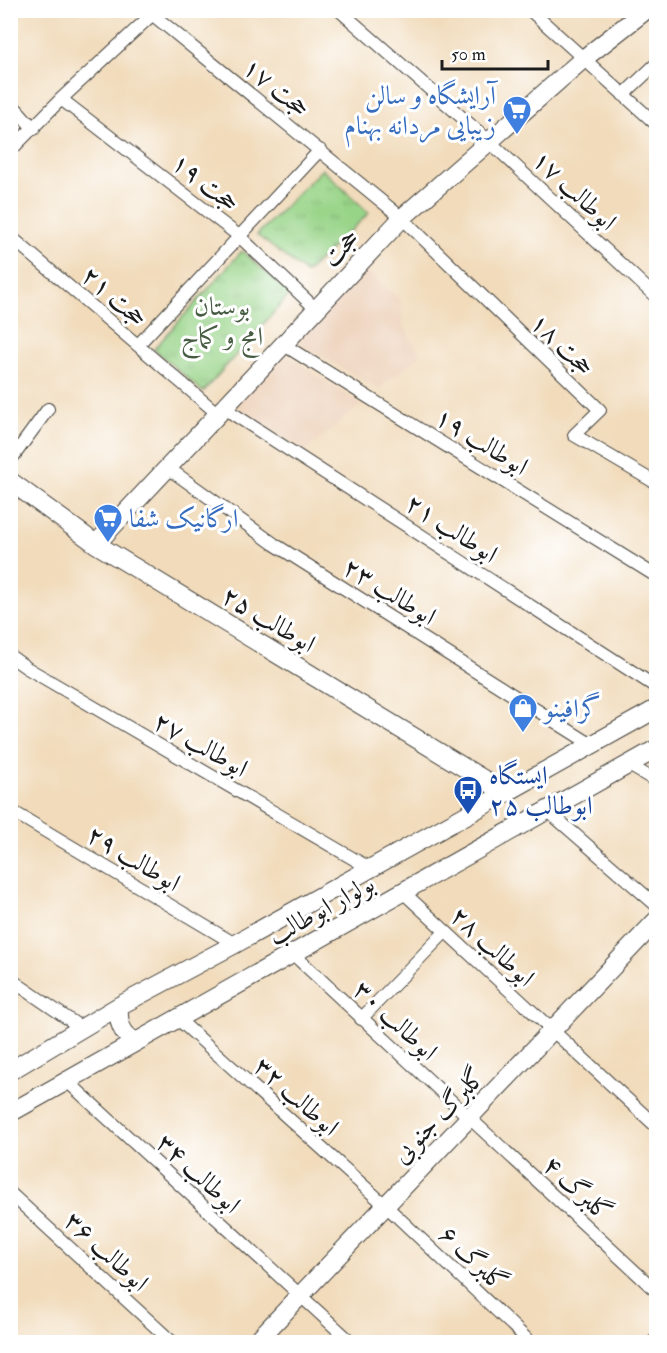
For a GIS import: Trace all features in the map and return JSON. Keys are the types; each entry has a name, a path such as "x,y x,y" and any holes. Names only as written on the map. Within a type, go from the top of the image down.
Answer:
{"street":[{"name":"ابوطالب ۱۷","path":"339,10 489,141 657,297"},
{"path":"530,10 582,60 657,124"},
{"name":"حجت","path":"96,544 402,218 582,60 646,10"},
{"path":"10,151 152,12"},
{"name":"حجت ۱۷","path":"152,12 402,218"},
{"path":"623,95 657,64"},
{"name":"حجت ۱۹","path":"61,99 239,236 316,309"},
{"path":"10,102 34,129"},
{"path":"138,345 320,150"},
{"name":"حجت ۱۸","path":"402,218 600,410 574,435 657,483"},
{"name":"حجت ۲۱","path":"12,239 221,411"},
{"name":"ابوطالب ۱۹","path":"284,345 657,576"},
{"path":"10,461 48,409"},
{"name":"ابوطالب ۲۱","path":"221,411 657,687"},
{"name":"ابوطالب ۲۳","path":"168,468 274,544 592,745"},
{"name":"ابوطالب ۲۵","path":"10,481 96,544 507,793"},
{"name":"ابوطالب ۲۷","path":"10,656 371,869"},
{"name":"بولوار ابوطالب","path":"10,1071 119,1006 371,869 657,709"},
{"name":"بولوار ابوطالب","path":"10,1113 657,749"},
{"path":"629,765 657,781"},
{"name":"ابوطالب ۲۹","path":"10,810 235,944"},
{"path":"548,811 657,905"},
{"name":"ابوطالب ۲۸","path":"404,892 657,1126"},
{"name":"گلبرگ جنوبی","path":"256,1342 657,921"},
{"path":"361,1019 445,932"},
{"name":"ابوطالب ۳۰","path":"293,954 470,1119"},
{"path":"10,979 83,1029"},
{"path":"119,1006 118,1016 122,1029 136,1042"},
{"name":"ابوطالب ۳۲","path":"178,1019 386,1206"},
{"name":"ابوطالب ۳۴","path":"67,1081 299,1297 351,1342"},
{"name":"گلبرگ ۴","path":"470,1119 657,1291"},
{"name":"ابوطالب ۳۶","path":"10,1193 172,1342"},
{"name":"گلبرگ ۶","path":"386,1206 530,1342"},
{"path":"653,1342 657,1339"}],"shaded area":[{"path":"366,270 401,300 403,324 421,355 379,389 295,342"},
{"path":"286,355 361,404 305,452 233,406"}],"green space":[{"name":"بوستان امج و کماج","path":"322,169 369,213 306,273 257,235"},
{"name":"بوستان امج و کماج","path":"242,251 290,294 203,392 154,349"}],"place":[{"name":"آرایشگاه و سالن زیبایی مردانه بهنام","path":"517,136"},
{"name":"ارگانیک شفا","path":"108,544"},
{"name":"گرافینو","path":"523,734"},
{"name":"ایستگاه ابوطالب ۲۵","path":"468,816"}]}
